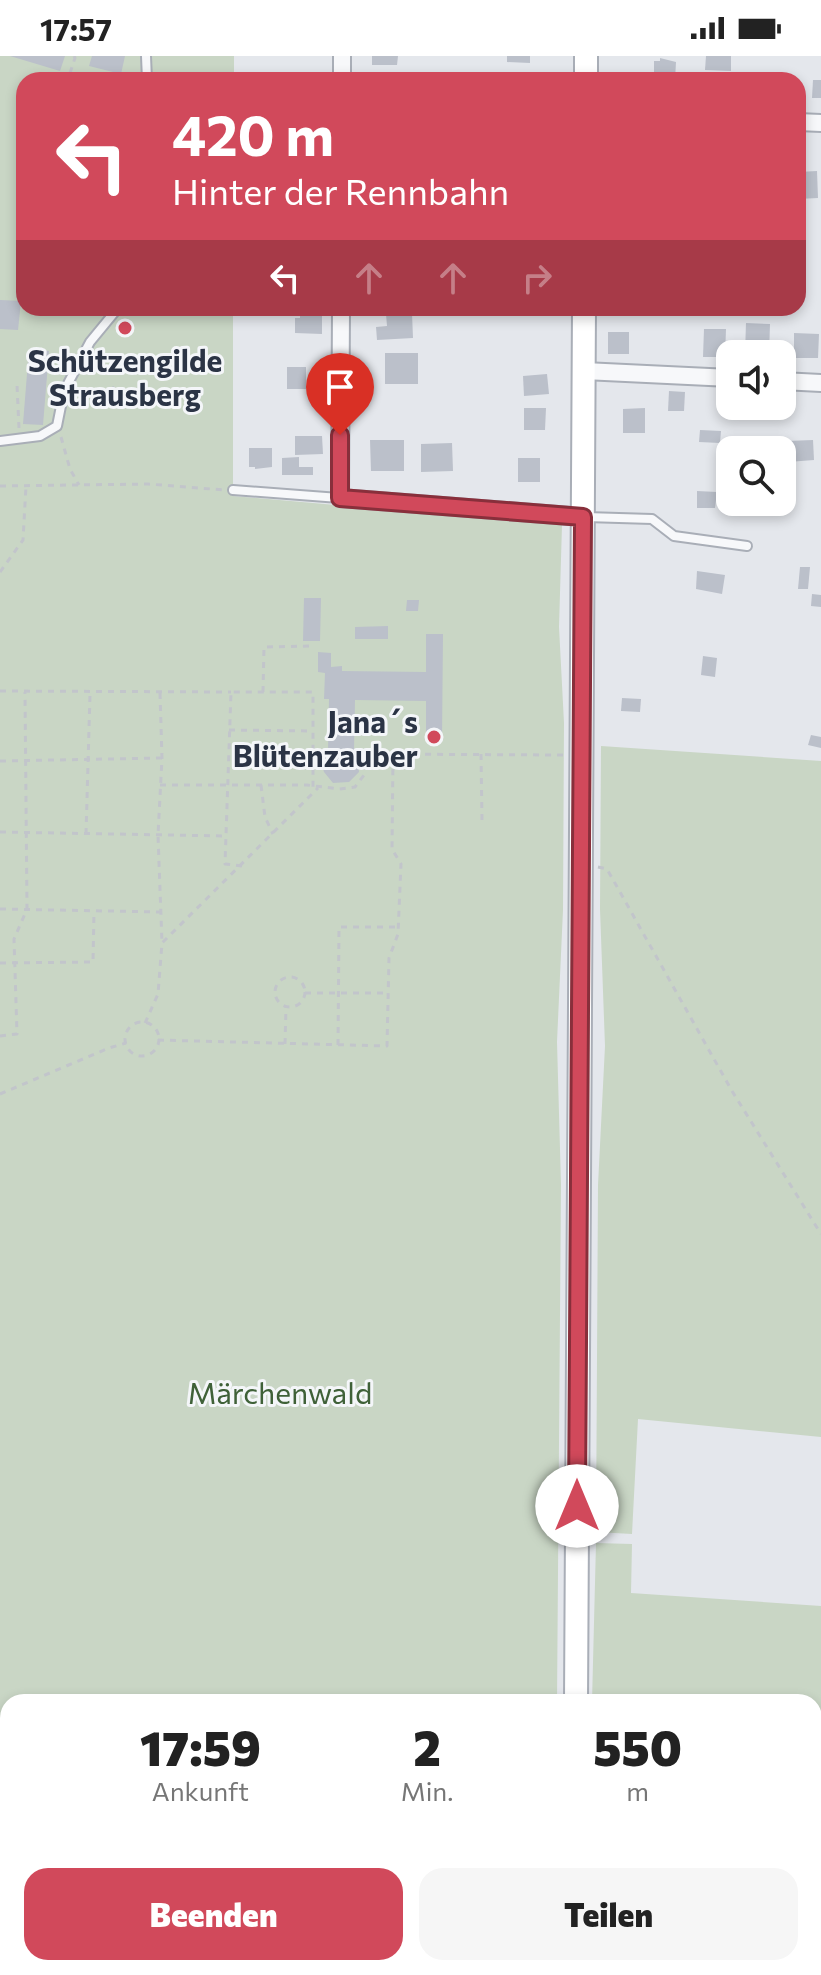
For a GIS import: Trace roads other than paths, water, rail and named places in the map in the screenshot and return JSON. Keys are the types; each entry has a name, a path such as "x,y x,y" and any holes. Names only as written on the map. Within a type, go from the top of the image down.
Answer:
{"main road":[{"path":"576,1694 584,316"}],"street":[{"path":"341,316 340,498 583,517"},
{"path":"584,371 716,377"},
{"path":"796,382 821,383"}],"lane":[{"path":"0,441 40,436 57,426 64,391 90,342 111,316"},
{"path":"233,490 340,498"},
{"path":"583,517 652,519 674,536 747,546"}],"place":[{"name":"Schützengilde Strausberg","path":"125,328"},
{"name":"Jana´s Blütenzauber","path":"434,737"}],"park label":[{"name":"Märchenwald","path":"280,1391"}]}
